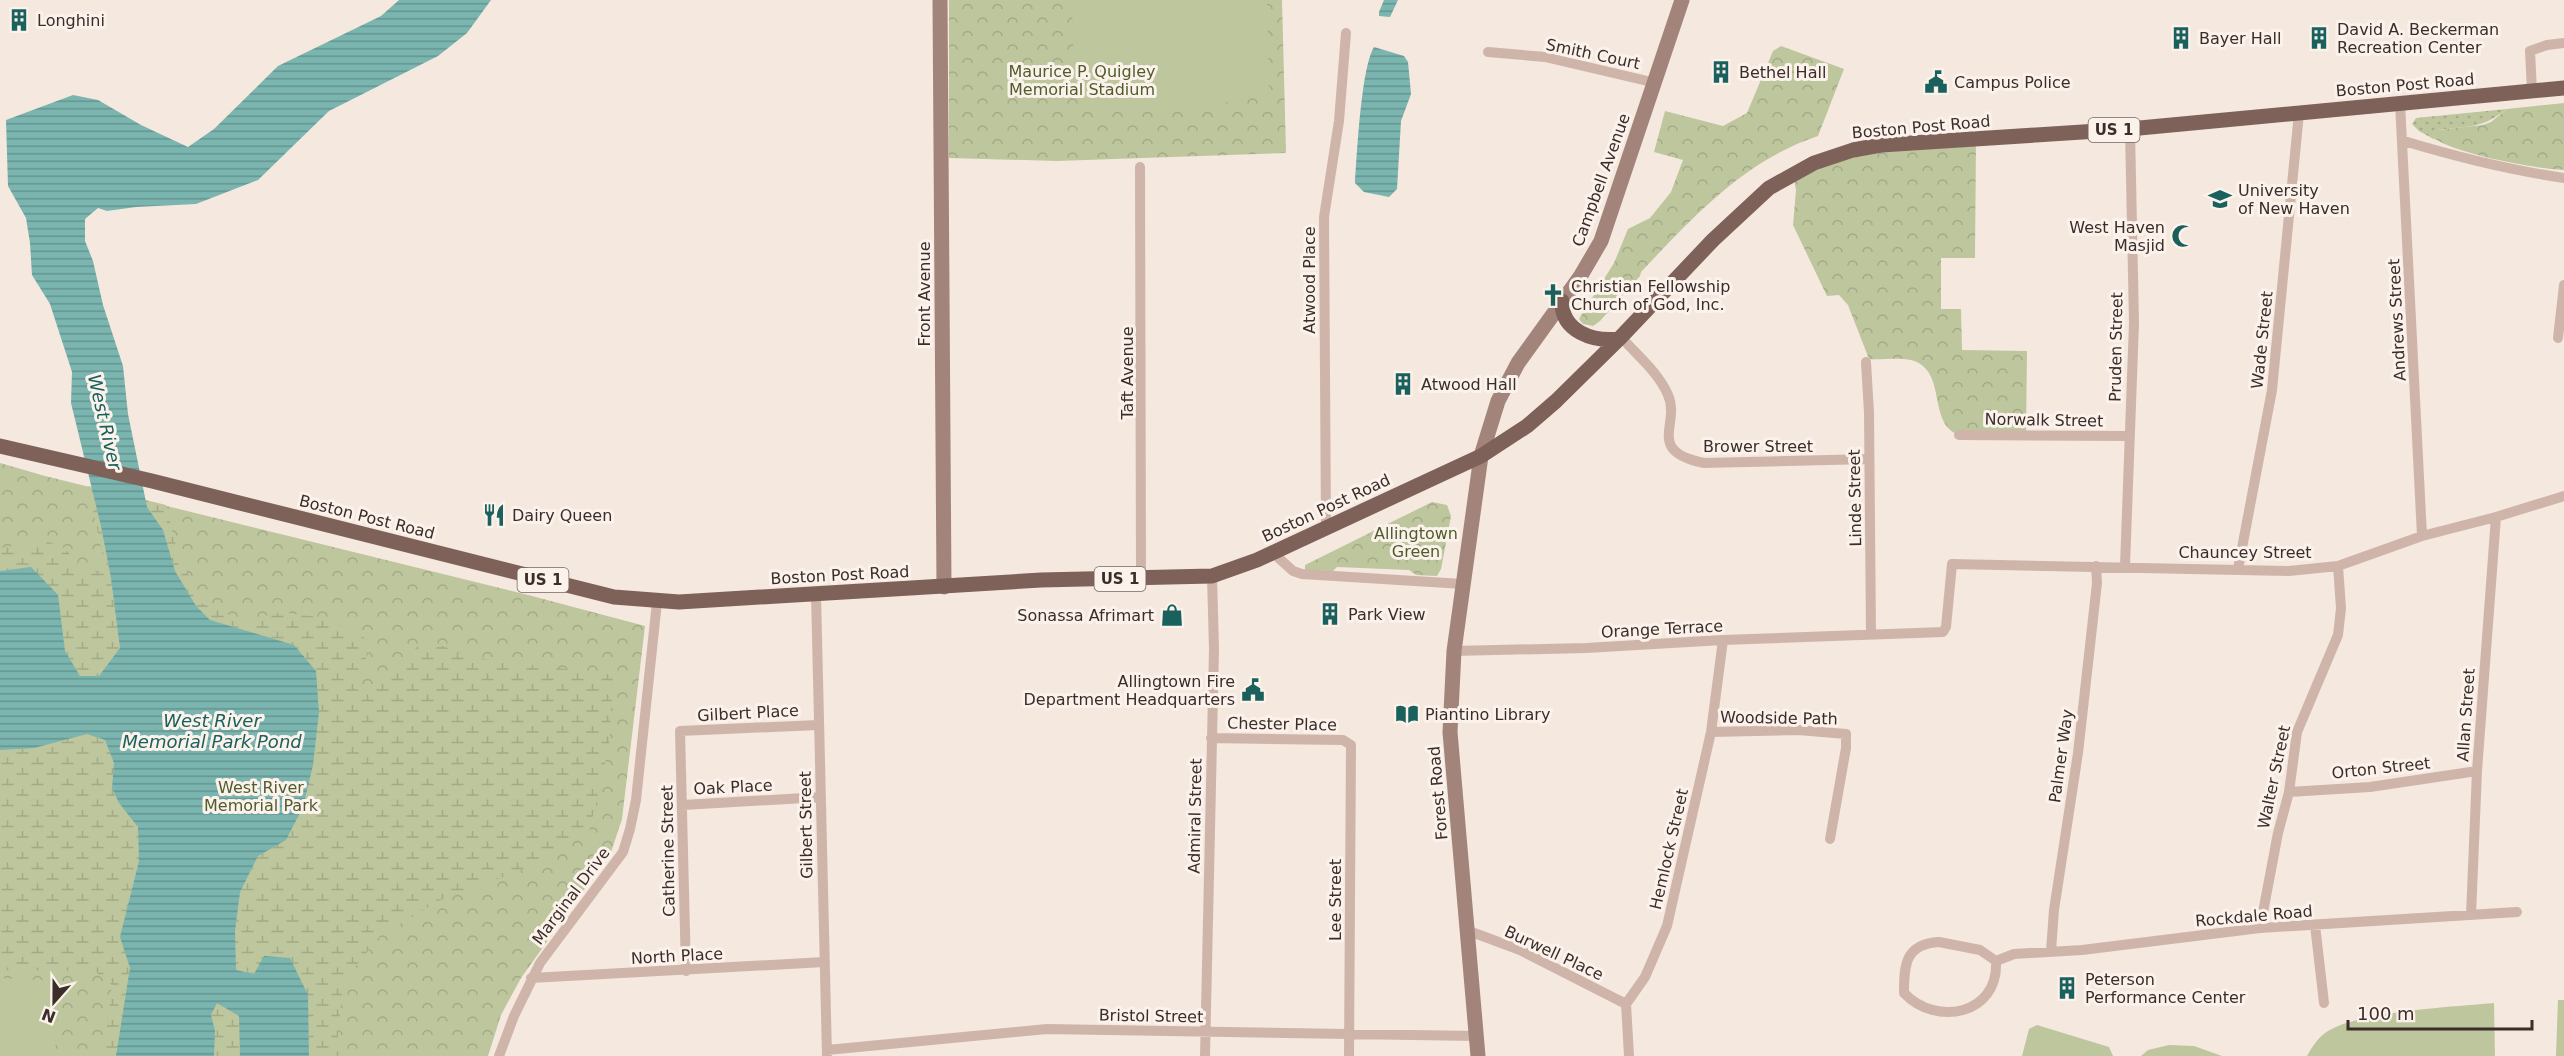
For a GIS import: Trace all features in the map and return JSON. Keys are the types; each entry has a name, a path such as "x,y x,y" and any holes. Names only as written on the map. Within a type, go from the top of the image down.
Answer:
{"main road":[{"name":"Front Avenue","path":"940,0 944,587"},
{"name":"Campbell Avenue","path":"1481,456 1498,401 1513,371 1588,265 1601,241 1682,0"},
{"name":"Boston Post Road","path":"0,446 152,481 615,597 657,602 1041,580 1212,576 1273,553 1481,456 1527,426 1620,338 1713,240 1761,195 1793,173 1814,163 1853,150 1881,146 2130,129 2564,88"},
{"path":"1562,301 1566,318 1580,333 1599,340 1620,338"},
{"name":"Forest Road","path":"1478,1056 1450,732 1454,651 1481,456"}],"street":[{"name":"Atwood Place","path":"1326,529 1324,217 1339,121 1346,33"},
{"path":"2532,91 2530,51 2547,45 2564,43"},
{"name":"Smith Court","path":"1488,52 1545,57 1656,83"},
{"name":"Andrews Street","path":"2400,103 2404,141 2422,536"},
{"name":"Wade Street","path":"2238,569 2272,390 2299,113"},
{"name":"Pruden Street","path":"2125,566 2134,323 2130,129"},
{"path":"2404,141 2463,159 2564,178"},
{"name":"Taft Avenue","path":"1140,167 1141,578"},
{"path":"2558,338 2564,285"},
{"name":"Brower Street","path":"1620,338 1665,388 1671,405 1669,440 1677,452 1684,456 1704,463 1869,459"},
{"name":"Linde Street","path":"1866,362 1869,413 1871,634"},
{"name":"Norwalk Street","path":"1959,435 2129,436"},
{"name":"Chauncey Street","path":"1871,634 1943,632 1946,627 1952,564 2289,571 2338,566 2422,536 2564,496"},
{"name":"Allan Street","path":"2470,915 2477,771 2496,517"},
{"path":"1273,553 1293,571 1302,574 1463,584"},
{"name":"Palmer Way","path":"2051,951 2054,910 2081,730 2097,583 2096,566"},
{"name":"Walter Street","path":"2260,928 2278,833 2289,792 2297,732 2317,680 2332,653 2338,635 2341,608 2338,566"},
{"name":"Admiral Street","path":"1205,1056 1214,649 1212,576"},
{"name":"Gilbert Street","path":"816,594 827,1053"},
{"name":"Marginal Drive","path":"499,1056 531,978 623,852 636,800 657,602"},
{"name":"Orange Terrace","path":"1454,651 1586,648 1871,634"},
{"name":"Hemlock Street","path":"1626,1004 1645,977 1667,926 1711,732 1723,640"},
{"name":"Gilbert Place","path":"680,731 818,725"},
{"name":"Woodside Path","path":"1711,732 1798,730 1846,735 1846,748 1830,839"},
{"name":"Catherine Street","path":"680,731 686,971"},
{"name":"Chester Place","path":"1211,738 1343,740 1351,745"},
{"name":"Lee Street","path":"1349,1056 1351,745"},
{"name":"Orton Street","path":"2289,792 2370,787 2477,771"},
{"name":"Oak Place","path":"683,804 821,797"},
{"name":"Rockdale Road","path":"1996,961 2014,954 2260,928 2517,912"},
{"path":"2315,925 2324,1003"},
{"name":"Burwell Place","path":"1469,932 1520,950 1626,1004"},
{"path":"1923,943 1966,945 1980,950 1996,961 1992,989 1984,1000 1973,1008 1938,1011 1913,1003 1904,993 1904,971 1911,954 1923,943"},
{"name":"North Place","path":"531,978 824,963"},
{"path":"1626,1004 1629,1056"},
{"name":"Bristol Street","path":"827,1053 1047,1029 1349,1036 1476,1036"}],"green space":[{"name":"Maurice P. Quigley Memorial Stadium","path":"949,0 1282,0 1286,153 1057,161 949,158"},
{"path":"1072,0 1267,0 1269,94 1184,110 1090,111 1074,91"},
{"path":"1781,46 1844,69 1818,136 1767,160 1743,175 1680,231 1641,272 1600,321 1593,326 1583,324 1579,319 1614,263 1628,229 1650,218 1671,192 1683,160 1654,152 1665,111 1723,126 1747,113 1773,51"},
{"path":"2564,103 2564,170 2536,167 2473,154 2440,142 2432,136 2432,133 2438,130 2483,125 2491,122 2507,109"},
{"path":"2507,109 2482,123 2438,130 2434,139 2437,141 2419,131 2412,124 2416,118"},
{"path":"1976,139 1975,258 1941,258 1941,309 1961,309 1962,350 2027,351 2026,434 1980,436 1957,434 1942,418 1934,384 1930,374 1922,366 1906,359 1869,359 1848,305 1839,295 1827,296 1793,225 1796,190 1793,173 1833,156"},
{"name":"West River Memorial Park","path":"0,463 645,626 622,819 611,852 521,978 501,1015 488,1056 0,1056"},
{"path":"88,486 166,505 176,546 201,603 248,620 281,612 324,618 373,642 353,688 369,693 418,646 438,644 470,657 613,675 609,747 589,832 519,871 438,901 380,936 343,982 337,1044 344,1056 309,1056 308,995 254,974 235,970 235,931 240,892 258,856 286,840 313,765 319,712 316,671 294,645 210,620 196,606 175,571 163,530 94,495 111,578 120,648 99,677 80,676 65,651 58,595 0,571 0,548 46,541 65,548 83,572 106,571"},
{"name":"Allingtown Green","path":"1432,502 1447,505 1451,516 1441,569 1437,576 1416,575 1409,570 1337,567 1333,571 1305,570 1305,565"},
{"path":"87,734 105,740 114,763 112,788 119,803 138,827 139,861 120,937 130,968 116,1056 103,1056 112,985 95,971 0,970 0,750 34,748"},
{"path":"0,978 59,981 55,1056 0,1056"},
{"path":"2558,1000 2564,1000 2564,1056 2556,1056"},
{"path":"217,1003 239,1016 240,1056 214,1056 215,1031 211,1015"},
{"path":"2494,1003 2495,1056 2307,1056 2325,1033 2343,1024 2384,1014"},
{"path":"2037,1025 2109,1047 2113,1056 2022,1056 2029,1029"},
{"path":"2169,1045 2194,1046 2222,1056 2141,1056 2148,1050"}],"water":[{"path":"399,0 491,0 467,33 438,56 329,111 258,180 196,204 107,211 98,208 85,219 85,241 93,261 103,305 123,366 128,414 147,507 163,530 175,571 196,606 210,620 294,645 316,671 319,712 313,765 303,807 286,840 258,856 240,892 235,931 236,970 254,974 264,956 290,958 308,995 309,1056 240,1056 239,1016 217,1003 211,1015 215,1031 214,1056 116,1056 130,968 120,937 139,861 138,827 119,803 112,788 114,763 105,740 87,734 34,748 0,750 0,571 31,567 58,595 65,651 80,676 99,676 120,648 111,578 101,526 71,403 72,372 50,304 32,275 26,218 8,186 6,120 73,95 98,100 141,125 188,147 214,129 278,66 381,16"},
{"path":"1384,0 1398,0 1390,17 1379,16"},
{"path":"1374,47 1404,56 1408,62 1411,94 1401,121 1397,189 1389,197 1364,192 1355,183 1363,92"}],"place":[{"name":"Longhini","path":"19,20"},
{"name":"Bayer Hall","path":"2181,38"},
{"name":"David A. Beckerman Recreation Center","path":"2319,38"},
{"name":"Bethel Hall","path":"1721,72"},
{"name":"Campus Police","path":"1936,82"},
{"name":"University of New Haven","path":"2220,199"},
{"name":"West Haven Masjid","path":"2183,236"},
{"name":"Christian Fellowship Church of God, Inc.","path":"1553,295"},
{"name":"Atwood Hall","path":"1403,384"},
{"name":"Dairy Queen","path":"494,515"},
{"name":"Park View","path":"1330,614"},
{"name":"Sonassa Afrimart","path":"1172,615"},
{"name":"Allingtown Fire Department Headquarters","path":"1253,690"},
{"name":"Piantino Library","path":"1407,714"},
{"name":"Peterson Performance Center","path":"2067,988"}],"water label":[{"name":"West River","path":"105,422"},
{"name":"West River Memorial Park Pond","path":"212,730"}]}
